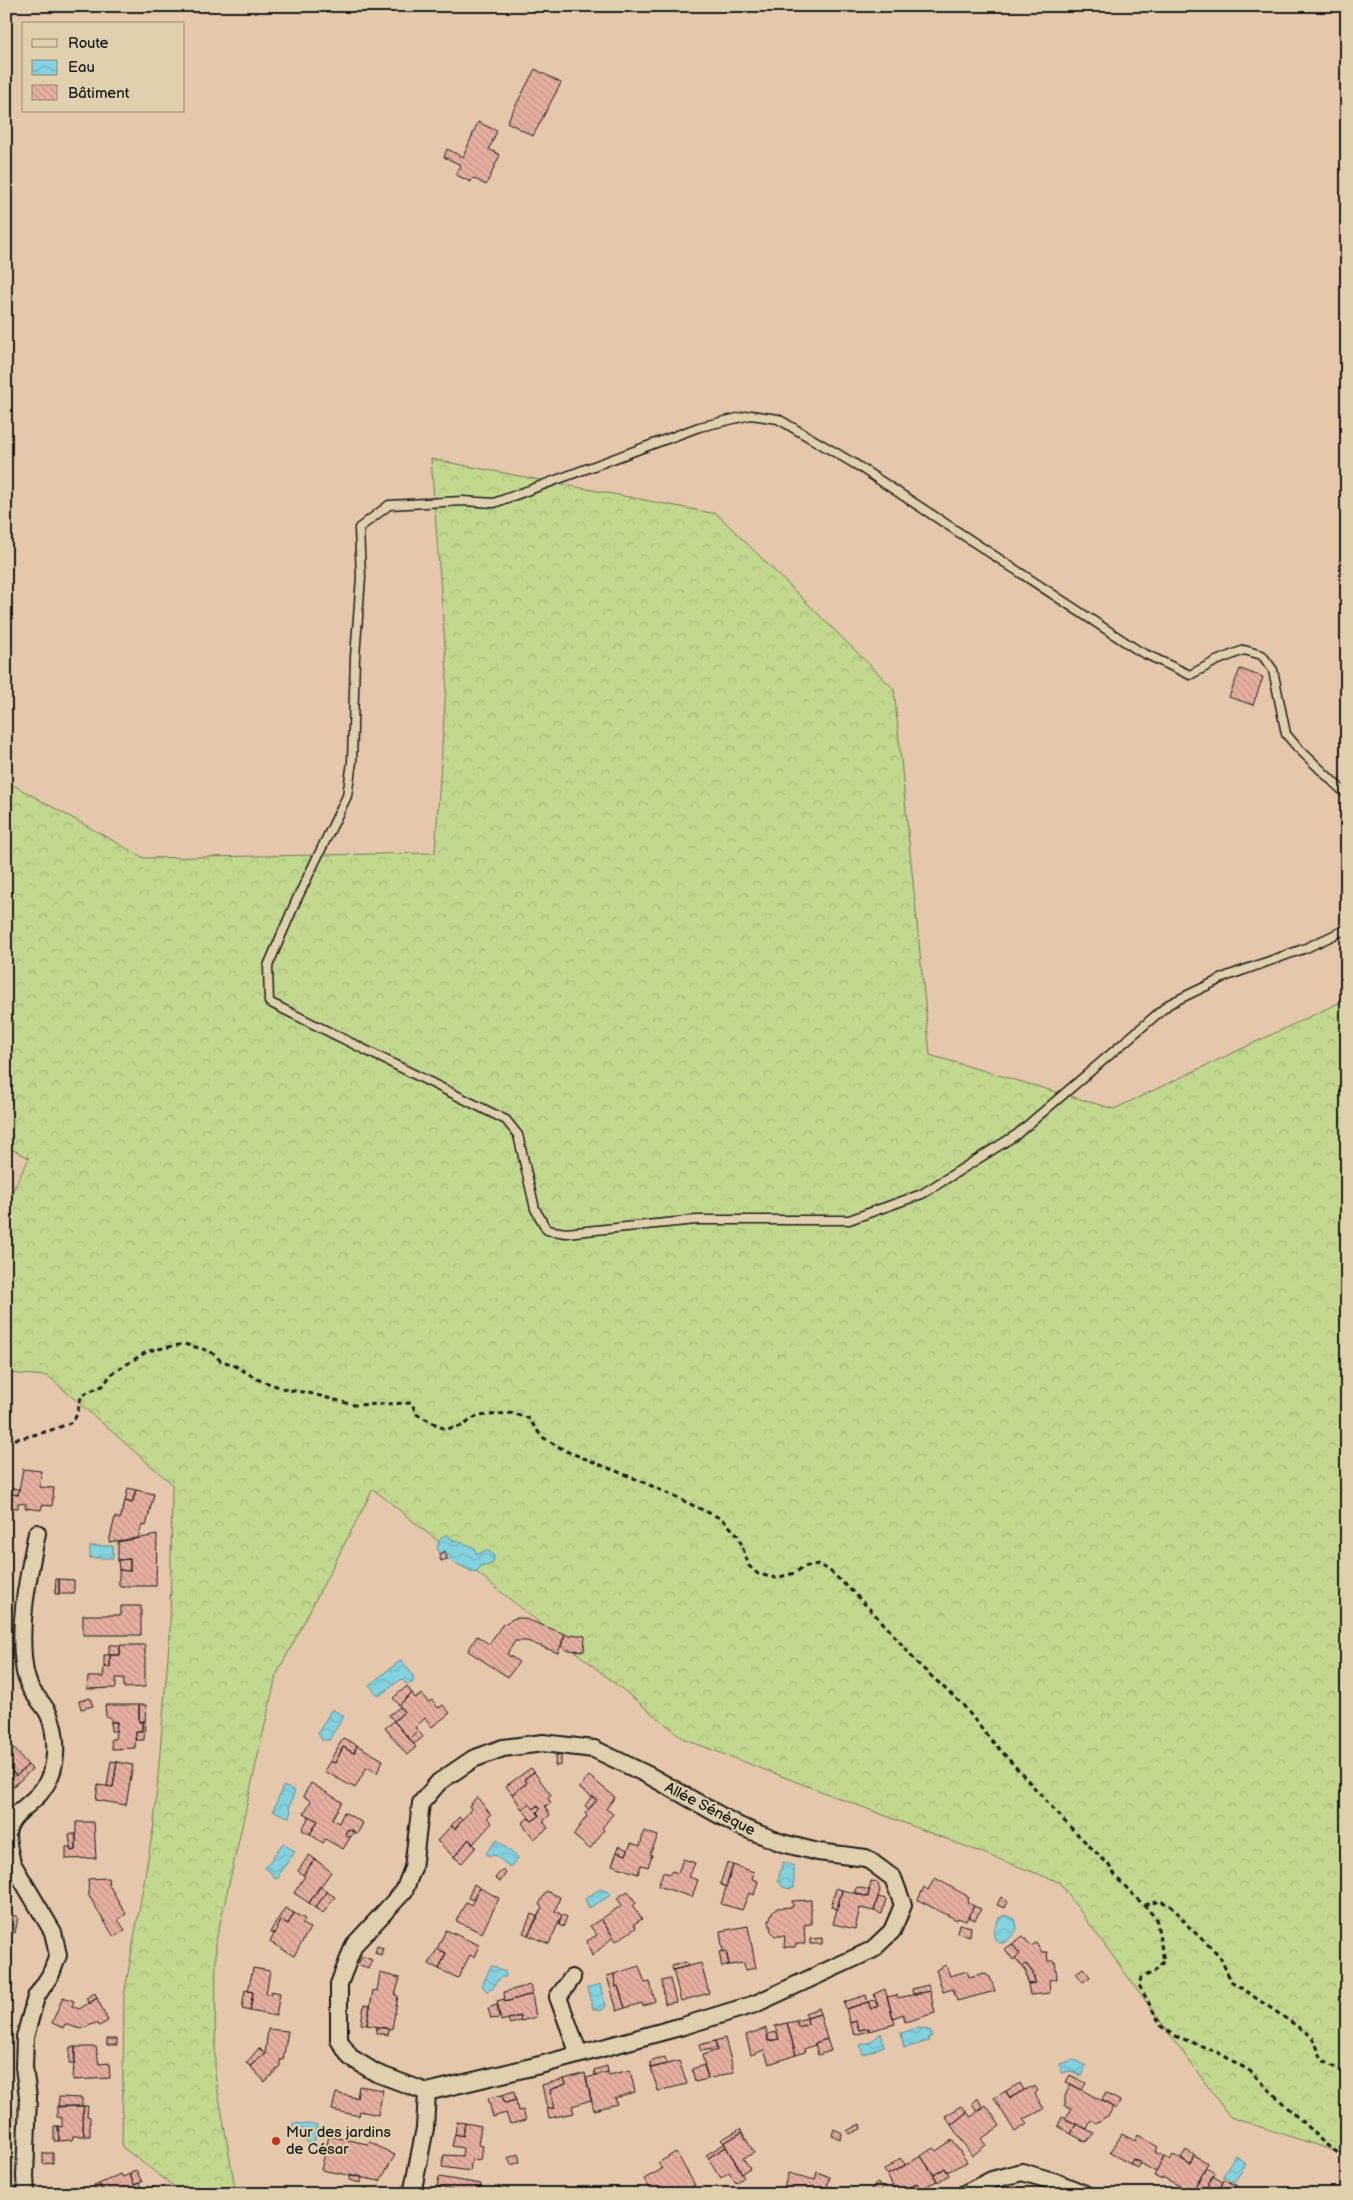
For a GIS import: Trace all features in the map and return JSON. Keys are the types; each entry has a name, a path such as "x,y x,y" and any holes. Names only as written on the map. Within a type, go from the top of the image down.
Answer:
{"street":[{"path":"26,2194 28,2097 24,2067 25,2037 36,1997 51,1974 58,1955 53,1932 12,1863 7,1832 12,1819 39,1794 48,1781 52,1773 55,1754 54,1734 47,1712 31,1692 25,1665 24,1616 27,1582 37,1533"},
{"name":"Allée Sénèque","path":"543,1743 594,1748 650,1776 739,1826 782,1843 818,1852 866,1858 893,1878 903,1906 892,1931 872,1950 755,2004 580,2054 487,2079 428,2092 376,2073 350,2057 340,2040 340,1984 354,1945 404,1891 413,1868 421,1803 439,1782 473,1759 503,1748 543,1743"},
{"path":"572,1978 558,1997 580,2054"},
{"path":"412,2194 426,2128 428,2092"},
{"path":"964,2194 992,2180 1022,2172 1053,2181 1085,2194"}],"lane":[{"path":"1347,796 1296,747 1286,734 1273,670 1262,655 1244,650 1216,661 1190,675 1138,652 855,464 778,419 751,415 700,426 494,503 463,501 389,506 359,528 361,577 355,657 352,762 347,796 296,901 268,966 269,1002 506,1120 518,1135 535,1209 547,1230 566,1233 696,1220 849,1220 922,1194 1016,1135 1169,1004 1227,976 1306,948 1347,929"}],"path":[{"path":"6,1440 28,1437 66,1425 75,1419 82,1395 104,1385 111,1374 131,1360 148,1351 184,1344 210,1352 221,1361 232,1364 259,1380 288,1390 309,1393 354,1405 412,1403 416,1414 445,1429 462,1426 477,1416 512,1413 528,1418 542,1437 566,1450 641,1481 722,1519 738,1535 749,1566 758,1574 776,1578 796,1573 803,1567 818,1564 829,1570 887,1627 917,1663 963,1705 985,1733 1066,1824 1108,1864 1117,1878 1156,1918 1164,1961 1154,1972 1141,1978 1139,1985 1162,2027 1174,2035 1217,2052 1250,2071 1325,2144 1347,2159"},
{"path":"1144,1905 1160,1902 1172,1906 1190,1928 1220,1955 1231,1982 1313,2037 1322,2060 1347,2074"}],"green space":[{"path":"431,459 717,514 894,689 930,1055 1114,1109 1347,999 1347,2155 1230,2117 1059,1882 684,1739 373,1489 276,1676 216,1941 215,2074 236,2194 184,2194 122,2147 124,1996 154,1824 170,1632 172,1484 48,1376 6,1373 6,1204 29,1158 6,1146 6,781 144,858 435,853 447,672"}],"water":[{"path":"447,1534 452,1540 474,1548 476,1553 479,1554 485,1550 490,1552 494,1555 493,1563 488,1566 481,1565 478,1571 473,1572 447,1559 445,1551 439,1554 439,1542"},
{"path":"90,1546 113,1546 113,1558 90,1558"},
{"path":"401,1660 412,1674 414,1680 412,1683 407,1684 401,1679 379,1696 369,1685"},
{"path":"332,1709 344,1716 329,1740 322,1740 318,1733"},
{"path":"283,1786 295,1791 289,1807 291,1811 289,1817 273,1811"},
{"path":"497,1840 518,1858 510,1867 495,1855 489,1856 486,1853"},
{"path":"283,1843 295,1852 279,1873 279,1878 275,1879 265,1868"},
{"path":"783,1862 794,1866 794,1888 783,1887 778,1881"},
{"path":"600,1889 609,1892 611,1895 589,1908 585,1899"},
{"path":"1006,1915 1015,1919 1017,1928 1009,1940 1001,1943 995,1939 993,1933 999,1918"},
{"path":"491,1966 505,1971 506,1977 501,1977 492,1989 487,1991 482,1986"},
{"path":"600,1984 606,2006 601,2011 593,2009 587,1988"},
{"path":"918,2028 930,2030 932,2036 928,2038 929,2041 904,2048 901,2033"},
{"path":"881,2033 884,2046 863,2055 860,2045 871,2042"},
{"path":"1074,2060 1086,2066 1082,2076 1071,2071 1061,2073 1060,2064"},
{"path":"293,2123 317,2125 314,2143 308,2143 303,2136 292,2134"},
{"path":"1235,2155 1246,2164 1234,2182 1223,2176"}],"building":[{"path":"535,69 561,83 533,136 507,122"},
{"path":"478,122 497,131 489,149 500,155 486,185 473,178 471,182 456,175 461,165 444,157 447,149 463,157"},
{"path":"1240,669 1263,677 1253,705 1229,697"},
{"path":"23,1469 41,1471 40,1487 54,1488 52,1506 42,1505 41,1510 25,1508 26,1504 18,1503 18,1508 6,1507 6,1493 18,1495"},
{"path":"6,1488 19,1489 18,1495 6,1493"},
{"path":"128,1488 136,1490 132,1503 125,1501"},
{"path":"136,1490 154,1494 146,1526 142,1525 138,1538 109,1542 115,1517 120,1519 125,1501 132,1503"},
{"path":"157,1535 156,1586 119,1586 119,1570 130,1571 130,1559 118,1560 118,1542"},
{"path":"445,1551 447,1559 441,1561 439,1554"},
{"path":"130,1559 130,1571 119,1570 118,1560"},
{"path":"56,1579 59,1579 59,1594 55,1594"},
{"path":"59,1579 74,1580 74,1594 59,1594"},
{"path":"121,1606 141,1606 141,1635 83,1635 83,1615 121,1615"},
{"path":"515,1618 523,1618 565,1634 558,1653 527,1641 515,1641 507,1654 519,1662 508,1677 468,1651 477,1636 489,1644 502,1625"},
{"path":"565,1634 571,1637 571,1634 585,1636 584,1651 566,1650 561,1646"},
{"path":"109,1645 120,1645 120,1655 110,1655 110,1667 104,1667 104,1655 109,1655"},
{"path":"120,1645 145,1645 145,1687 124,1688 124,1678 116,1678 116,1688 87,1689 88,1677 103,1677 104,1667 110,1667 110,1655 120,1655"},
{"path":"407,1686 412,1693 399,1705 393,1698"},
{"path":"412,1693 415,1698 422,1694 428,1702 432,1700 438,1708 443,1705 450,1713 432,1727 425,1718 415,1728 418,1730 409,1739 394,1721 404,1712 399,1705"},
{"path":"90,1698 93,1706 81,1709 79,1701"},
{"path":"105,1705 139,1705 139,1722 142,1721 142,1731 136,1731 135,1748 112,1749 111,1739 115,1739 117,1722 111,1722 111,1718 106,1716"},
{"path":"139,1705 146,1705 145,1721 139,1722"},
{"path":"400,1707 404,1712 394,1721 389,1715"},
{"path":"142,1721 145,1721 144,1740 135,1740 136,1731 142,1731"},
{"path":"394,1721 416,1747 407,1755 385,1728"},
{"path":"111,1722 117,1722 116,1731 111,1731"},
{"path":"418,1730 423,1737 414,1744 409,1739"},
{"path":"343,1738 357,1745 354,1753 343,1747 335,1763 330,1761"},
{"path":"357,1745 383,1760 377,1773 367,1767 355,1788 324,1771 330,1761 335,1763 343,1747 354,1753"},
{"path":"12,1746 28,1765 16,1776 13,1772 6,1777 6,1751"},
{"path":"556,1755 561,1755 561,1765 555,1766"},
{"path":"111,1761 117,1762 113,1787 107,1786"},
{"path":"117,1762 133,1765 126,1805 96,1800 98,1785 113,1787"},
{"path":"28,1765 32,1769 11,1789 6,1785 6,1777 13,1772 16,1776"},
{"path":"531,1768 534,1772 524,1779 527,1783 512,1794 506,1786"},
{"path":"534,1772 551,1795 548,1798 551,1803 545,1806 550,1815 543,1821 548,1828 534,1839 522,1823 528,1818 532,1821 539,1816 537,1812 540,1809 537,1805 534,1809 529,1804 522,1809 512,1794 527,1783 524,1779"},
{"path":"589,1776 615,1797 606,1809 613,1814 602,1828 604,1830 590,1849 573,1835 587,1816 585,1813 597,1800 579,1788"},
{"path":"311,1783 342,1802 332,1819 339,1823 344,1812 363,1823 357,1834 348,1829 345,1834 350,1838 343,1849 325,1839 323,1843 310,1834 318,1821 304,1813 311,1801 303,1796"},
{"path":"592,1796 597,1800 589,1809 585,1806"},
{"path":"477,1797 491,1815 487,1818 492,1823 473,1844 469,1839 454,1857 437,1841 451,1826 455,1829 471,1809 469,1806"},
{"path":"529,1804 534,1809 537,1805 540,1809 537,1812 539,1816 532,1821 522,1809"},
{"path":"309,1816 318,1821 310,1834 302,1830"},
{"path":"459,1817 462,1820 455,1829 451,1826"},
{"path":"76,1822 94,1822 96,1858 66,1859 66,1847 70,1847 71,1851 76,1850"},
{"path":"348,1829 354,1831 350,1838 345,1834"},
{"path":"644,1831 658,1836 650,1854 652,1855 648,1867 641,1865 638,1874 612,1865 617,1852 626,1855 631,1843 640,1846"},
{"path":"69,1834 76,1834 76,1850 71,1851"},
{"path":"469,1839 476,1847 462,1863 454,1857"},
{"path":"619,1846 628,1850 626,1855 617,1852"},
{"path":"309,1855 315,1859 303,1875 298,1871"},
{"path":"315,1859 331,1872 309,1903 294,1893 305,1876 303,1875"},
{"path":"683,1859 695,1863 689,1877 698,1880 692,1897 658,1886 663,1872 670,1874 672,1871 678,1873"},
{"path":"727,1863 733,1865 726,1887 720,1884"},
{"path":"733,1865 754,1872 752,1879 758,1881 754,1895 749,1893 742,1910 721,1904"},
{"path":"502,1870 506,1873 500,1882 495,1878"},
{"path":"108,1878 109,1885 126,1914 118,1920 125,1930 114,1937 89,1896 88,1879"},
{"path":"935,1878 969,1897 967,1902 974,1906 966,1921 958,1918 957,1920 918,1900 924,1887 928,1890"},
{"path":"871,1881 877,1882 880,1890 874,1911 860,1908 855,1929 833,1924 842,1890 868,1897"},
{"path":"474,1884 480,1888 472,1900 468,1898"},
{"path":"320,1886 327,1892 315,1908 309,1903"},
{"path":"857,1887 869,1890 868,1897 854,1892"},
{"path":"480,1888 499,1898 482,1933 456,1921 466,1902 471,1905"},
{"path":"836,1888 842,1890 837,1909 831,1907"},
{"path":"546,1891 560,1897 555,1911 562,1915 549,1944 528,1935 542,1907 539,1905"},
{"path":"628,1891 636,1903 633,1906 642,1919 634,1924 636,1928 616,1941 601,1919 622,1905 617,1898"},
{"path":"327,1892 335,1897 323,1913 315,1908"},
{"path":"878,1897 886,1899 882,1914 874,1911"},
{"path":"1001,1897 1008,1902 1005,1908 997,1905"},
{"path":"811,1900 811,1924 804,1925 805,1944 796,1944 795,1947 784,1947 785,1936 775,1936 771,1931 769,1921 772,1912 777,1908 793,1907 792,1901"},
{"path":"974,1906 981,1909 975,1920 968,1917"},
{"path":"285,1908 294,1913 288,1924 278,1919"},
{"path":"6,1913 18,1917 15,1933 9,1932 6,1941"},
{"path":"294,1913 305,1919 302,1924 310,1928 294,1956 270,1942 281,1920 288,1924"},
{"path":"531,1914 538,1917 528,1935 523,1933"},
{"path":"562,1915 567,1917 563,1927 559,1925"},
{"path":"278,1919 281,1920 275,1934 270,1932"},
{"path":"601,1919 613,1937 592,1956 587,1941 597,1935 590,1926"},
{"path":"959,1924 971,1927 970,1936 957,1933"},
{"path":"748,1926 756,1968 745,1970 744,1963 729,1965 726,1951 723,1952 720,1931"},
{"path":"446,1930 479,1945 474,1957 470,1955 458,1978 439,1969 446,1953 437,1949"},
{"path":"1023,1936 1031,1946 1036,1943 1041,1952 1047,1952 1048,1961 1055,1961 1057,1979 1049,1980 1050,1993 1030,1995 1028,1984 1035,1983 1033,1973 1026,1964 1023,1967 1015,1958 1020,1954 1012,1944"},
{"path":"822,1938 822,1944 810,1944 810,1939"},
{"path":"1012,1944 1020,1954 1013,1960 1005,1949"},
{"path":"377,1946 383,1948 381,1955 375,1953"},
{"path":"437,1949 446,1953 439,1969 429,1964"},
{"path":"726,1951 729,1965 722,1967 719,1952"},
{"path":"362,1956 372,1960 368,1969 358,1964"},
{"path":"686,1962 688,1966 673,1970 672,1966"},
{"path":"701,1963 709,1993 681,2001 673,1970"},
{"path":"1026,1964 1033,1973 1035,1983 1028,1984 1023,1967"},
{"path":"946,1965 950,1976 967,1971 969,1977 984,1973 990,1977 995,1991 957,2001 953,1989 943,1992 936,1970"},
{"path":"639,1966 645,1983 650,1982 655,2001 643,2006 642,2003 625,2008 618,1986 616,1987 614,1974"},
{"path":"253,1968 270,1971 266,1994 271,1994 271,1991 280,1993 276,2016 250,2011 253,1992 248,1991"},
{"path":"1083,1968 1090,1977 1083,1982 1076,1973"},
{"path":"380,1973 400,1978 395,1995 398,1996 392,2029 367,2025 373,1990 377,1991"},
{"path":"614,1974 616,1987 618,1986 625,2008 617,2011 607,1976"},
{"path":"670,1979 676,2002 665,2004 662,1981"},
{"path":"530,1985 532,1994 505,2002 504,1992"},
{"path":"928,1985 930,1991 913,1994 912,1989"},
{"path":"885,1989 895,2024 869,2031 869,2028 859,2030 856,2021 850,2023 846,2009 868,2002 871,2009 878,2006 874,1994"},
{"path":"245,1990 253,1992 250,2011 242,2009"},
{"path":"930,1991 935,2013 905,2022 903,2014 893,2018 887,1997 897,1995 898,1998"},
{"path":"95,1993 97,1998 89,2004 86,1998"},
{"path":"532,1994 536,2017 521,2021 520,2016 501,2021 497,2001 504,1999 505,2002"},
{"path":"866,1995 868,2002 846,2009 844,2002"},
{"path":"63,1997 74,2001 72,2006 79,2009 97,1998 108,2021 99,2026 96,2023 80,2029 65,2024 63,2028 52,2023"},
{"path":"874,2000 878,2006 871,2009 868,2002"},
{"path":"364,2005 370,2006 367,2025 361,2024"},
{"path":"497,2005 499,2018 491,2019 488,2008"},
{"path":"819,2008 820,2014 807,2018 805,2013"},
{"path":"820,2014 827,2039 815,2043 815,2045 804,2049 805,2052 796,2055 787,2023 796,2021 799,2027 808,2024 807,2018"},
{"path":"520,2016 521,2021 510,2024 508,2019"},
{"path":"807,2018 808,2024 799,2027 796,2021"},
{"path":"856,2021 859,2030 869,2028 869,2031 855,2035 850,2023"},
{"path":"787,2023 796,2055 769,2064 764,2050 751,2055 746,2035 766,2028 768,2041 779,2039 775,2026"},
{"path":"377,2027 389,2029 388,2035 376,2033"},
{"path":"268,2029 288,2031 283,2060 280,2060 280,2066 265,2082 250,2066 265,2054"},
{"path":"777,2032 779,2039 768,2041 768,2034"},
{"path":"725,2038 734,2072 708,2079 702,2055 718,2050 715,2041"},
{"path":"107,2039 117,2039 117,2045 107,2045"},
{"path":"827,2039 831,2051 818,2055 815,2043"},
{"path":"715,2041 717,2048 701,2051 699,2045"},
{"path":"70,2047 75,2047 75,2064 69,2064"},
{"path":"75,2047 96,2047 99,2064 109,2063 110,2078 73,2080"},
{"path":"259,2048 265,2054 250,2066 246,2063"},
{"path":"665,2057 667,2064 651,2068 650,2062"},
{"path":"679,2061 687,2084 658,2091 651,2068"},
{"path":"704,2065 708,2079 695,2082 692,2069"},
{"path":"607,2066 608,2072 595,2075 594,2070"},
{"path":"630,2070 635,2092 615,2098 617,2104 594,2110 586,2078 608,2072 609,2075"},
{"path":"585,2073 591,2100 572,2106 574,2113 549,2118 547,2109 554,2108 550,2090 566,2084 564,2079"},
{"path":"1070,2075 1086,2083 1082,2090 1066,2082"},
{"path":"564,2079 566,2084 550,2090 554,2108 547,2109 542,2085"},
{"path":"1020,2083 1024,2090 1010,2098 1006,2091"},
{"path":"1071,2084 1113,2107 1109,2115 1096,2123 1091,2121 1087,2129 1065,2119 1071,2109 1065,2106 1065,2096"},
{"path":"359,2086 383,2090 378,2115 360,2111 359,2116 332,2110 336,2093 357,2098"},
{"path":"1035,2086 1038,2091 1035,2094 1044,2109 1023,2120 1027,2124 1015,2132 994,2098 1006,2091 1010,2098"},
{"path":"514,2091 516,2100 505,2103 502,2095"},
{"path":"1106,2093 1120,2101 1116,2109 1102,2100"},
{"path":"502,2095 505,2103 516,2100 518,2111 523,2110 526,2120 510,2124 506,2113 493,2117 488,2098"},
{"path":"59,2097 82,2098 82,2106 58,2107"},
{"path":"978,2099 983,2107 976,2111 972,2103"},
{"path":"986,2105 1000,2126 981,2139 986,2145 972,2156 951,2125 967,2112 971,2117"},
{"path":"57,2106 84,2106 82,2117 84,2136 73,2136 72,2140 59,2141 58,2126 62,2127 62,2118 57,2117"},
{"path":"84,2106 88,2106 87,2116 90,2117 90,2136 84,2136 82,2117"},
{"path":"962,2106 967,2112 951,2125 945,2116"},
{"path":"6,2116 14,2117 13,2124 6,2123"},
{"path":"1062,2117 1076,2124 1071,2134 1058,2126"},
{"path":"457,2122 465,2123 463,2136 455,2134"},
{"path":"465,2123 481,2126 478,2145 483,2146 481,2160 472,2159 470,2171 442,2167 444,2155 462,2156 463,2148 452,2146 455,2134 463,2136"},
{"path":"860,2124 861,2129 849,2134 847,2131"},
{"path":"1076,2124 1094,2133 1086,2142 1071,2134"},
{"path":"54,2126 58,2126 59,2141 54,2141"},
{"path":"740,2129 742,2132 724,2143 721,2140"},
{"path":"834,2129 842,2133 840,2139 832,2135"},
{"path":"742,2132 754,2153 743,2158 750,2168 742,2173 724,2143"},
{"path":"1122,2134 1135,2141 1138,2135 1158,2147 1155,2152 1164,2156 1156,2172 1133,2159 1130,2164 1110,2153"},
{"path":"329,2136 367,2144 370,2142 395,2155 380,2181 321,2170"},
{"path":"952,2140 967,2162 947,2172 945,2168 934,2175 921,2156 933,2148 936,2151"},
{"path":"724,2144 726,2147 708,2158 706,2155"},
{"path":"726,2147 744,2177 736,2183 729,2172 721,2178 708,2158"},
{"path":"1186,2150 1194,2155 1190,2164 1181,2158"},
{"path":"676,2152 695,2185 681,2193 677,2187 667,2194 653,2194 644,2179 662,2169 658,2163"},
{"path":"43,2153 53,2153 53,2163 43,2164"},
{"path":"518,2154 520,2162 511,2165 508,2158"},
{"path":"1173,2155 1190,2164 1194,2155 1208,2163 1192,2192 1162,2177 1160,2179 1154,2176 1164,2156 1170,2160"},
{"path":"921,2156 937,2181 920,2189 917,2183 902,2194 897,2194 887,2175"},
{"path":"900,2158 906,2165 887,2175 884,2170"},
{"path":"1133,2159 1141,2163 1138,2168 1130,2164"},
{"path":"945,2168 949,2175 938,2182 934,2175"},
{"path":"1206,2168 1215,2173 1203,2193 1194,2189"},
{"path":"136,2170 142,2182 134,2185 130,2174"},
{"path":"817,2172 830,2177 827,2187 831,2187 829,2194 783,2192 788,2173 815,2180"},
{"path":"120,2174 123,2177 130,2174 134,2185 139,2183 144,2194 104,2194 99,2184"},
{"path":"356,2175 362,2177 361,2183 349,2180 350,2176 355,2177"},
{"path":"1212,2176 1223,2182 1221,2186 1233,2194 1203,2194"},
{"path":"439,2177 481,2184 479,2194 453,2194 453,2190 437,2187"},
{"path":"1224,2179 1237,2186 1233,2193 1221,2186"},
{"path":"878,2183 884,2194 875,2194 871,2188"},
{"path":"917,2183 920,2189 913,2194 909,2189"},
{"path":"99,2184 104,2194 99,2194 94,2186"},
{"path":"589,2186 596,2194 580,2194"},
{"path":"677,2187 681,2193 667,2194"},
{"path":"831,2187 861,2194 829,2194"},
{"path":"364,2188 388,2194 362,2194"}],"place":[{"name":"Mur des jardins de César","path":"276,2141"}]}
